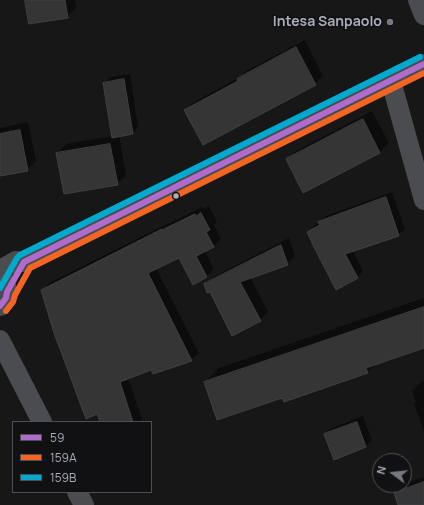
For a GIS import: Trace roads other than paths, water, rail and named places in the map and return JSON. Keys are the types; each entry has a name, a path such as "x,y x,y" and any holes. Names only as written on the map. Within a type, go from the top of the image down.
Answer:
{"street":[{"path":"418,0 424,15"},
{"path":"0,270 16,262 24,262 424,64"},
{"path":"391,81 424,200"},
{"path":"2,299 24,262"},
{"path":"0,340 41,421"},
{"path":"78,493 84,505"}],"place":[{"name":"Intesa Sanpaolo","path":"390,22"}]}
